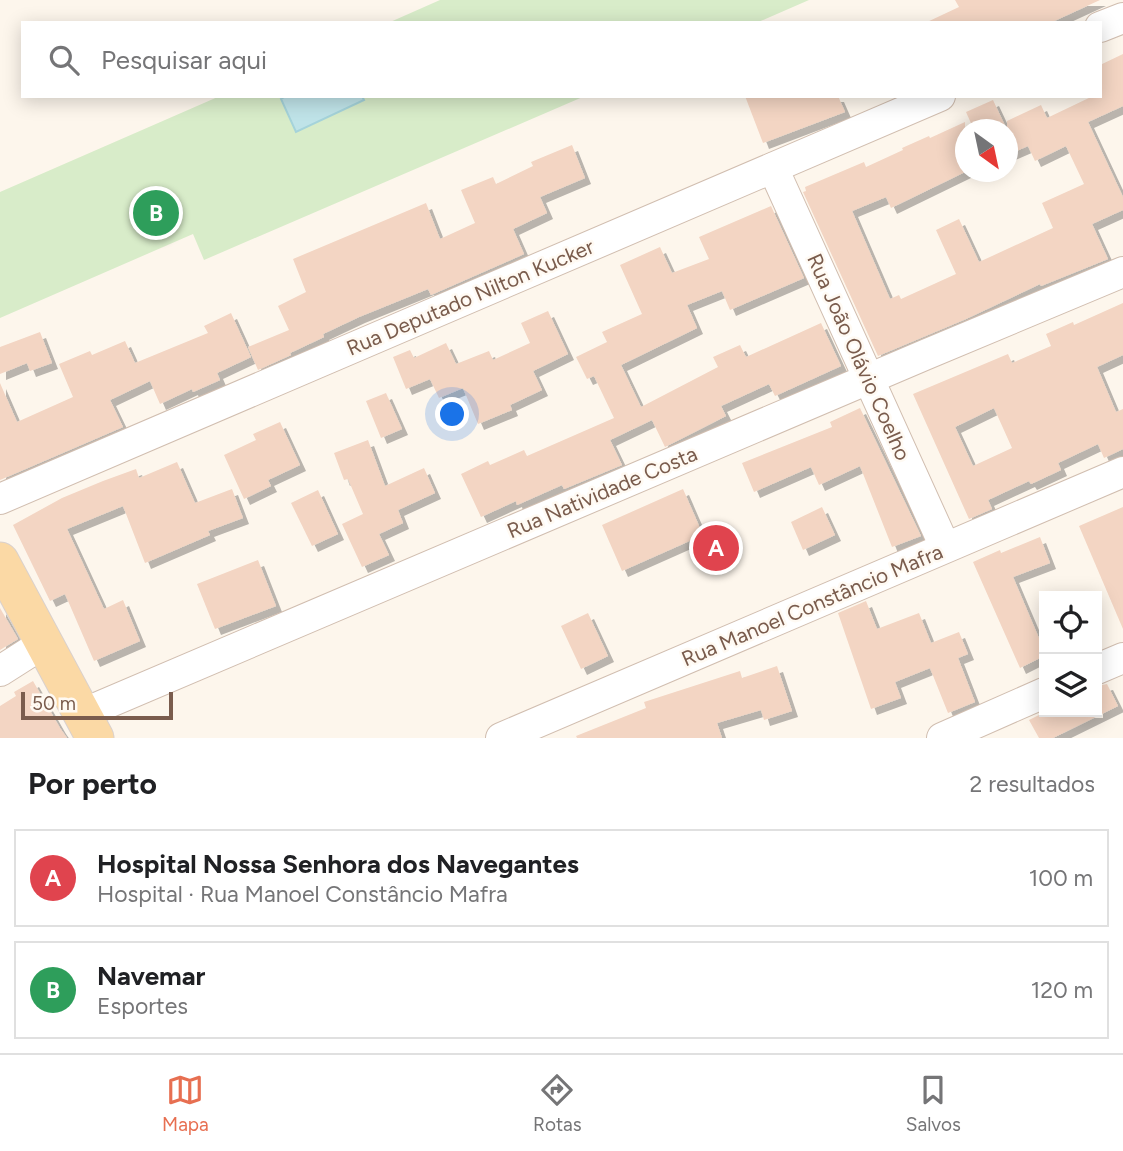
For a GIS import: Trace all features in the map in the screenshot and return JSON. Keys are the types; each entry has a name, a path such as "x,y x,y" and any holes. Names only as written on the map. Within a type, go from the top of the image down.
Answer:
{"main road":[{"path":"0,561 88,726"}],"street":[{"path":"1102,26 1123,18"},
{"name":"Rua Deputado Nilton Kucker","path":"0,499 935,98"},
{"name":"Rua João Olávio Coelho","path":"773,168 945,547"},
{"name":"Rua Natividade Costa","path":"88,726 869,379 1123,272"},
{"name":"Rua Manoel Constâncio Mafra","path":"500,738 1123,472"},
{"path":"0,671 44,643"},
{"path":"1102,667 1123,658"},
{"path":"942,738 1039,695"}],"green space":[{"path":"440,0 809,0 761,21 393,21"},
{"path":"215,98 580,98 204,260 193,234 0,318 0,192"}],"water":[{"path":"363,98 364,100 296,132 281,99"}],"building":[{"path":"955,0 1100,0 1054,21 929,21 959,7"},
{"path":"1123,54 1123,106 1088,122 1123,197 1123,210 1092,224 1108,259 1041,286 1040,284 878,356 803,192 806,191 805,187 864,162 866,167 903,150 902,148 955,127 955,177 891,208 886,197 852,211 890,299 899,295 901,299 956,274 936,230 959,219 979,262 1053,228 1042,203 1084,184 1066,146 1035,161 1028,146 1018,150 1018,119 1011,119 1041,105 1047,118 1089,98 1102,98 1102,64"},
{"path":"746,98 839,98 845,112 763,143"},
{"path":"993,100 1002,119 969,119 966,112"},
{"path":"572,145 585,178 540,197 547,213 513,229 524,254 431,295 428,289 359,317 258,370 248,347 289,330 278,306 306,292 293,259 426,203 440,239 475,223 461,190 493,177 496,184 533,166 531,162"},
{"path":"771,206 804,278 730,310 722,291 687,305 697,328 621,365 641,407 718,367 713,357 740,345 746,357 821,323 841,366 775,396 769,384 721,406 726,416 665,447 652,420 610,440 622,465 564,489 562,485 517,505 516,501 481,517 461,474 488,461 490,465 524,450 527,456 614,418 594,376 587,379 576,357 607,342 602,332 642,314 620,265 660,247 672,273 709,259 699,237"},
{"path":"1123,303 1123,355 1097,367 1116,412 1123,409 1123,449 1104,458 1098,444 1058,463 1061,470 988,500 992,509 969,519 913,394 1008,354 1012,363 1051,346 1046,334 1073,322 1074,325","holes":["994,408 1012,448 973,466 955,427"]},
{"path":"548,311 568,354 533,371 542,390 510,405 512,410 478,424 463,388 439,398 430,379 406,389 393,357 410,350 414,358 446,343 456,364 489,351 493,360 530,343 521,323"},
{"path":"231,313 251,357 217,373 220,380 160,404 150,381 110,400 123,427 0,480 0,383 17,422 73,397 59,364 90,351 92,355 125,341 135,363 208,333 204,326"},
{"path":"40,332 52,363 30,371 27,363 0,374 0,347"},
{"path":"386,393 402,429 381,438 366,401"},
{"path":"860,408 921,536 892,547 860,466 819,485 811,467 754,492 742,463 832,427 830,422"},
{"path":"280,422 300,465 268,480 271,486 244,499 224,455 256,440 253,434"},
{"path":"368,440 385,486 424,468 435,493 398,510 403,523 379,534 389,555 362,567 342,524 363,514 348,479 344,480 334,453"},
{"path":"177,462 195,503 232,489 243,518 208,531 210,535 145,563 123,506 67,529 104,609 123,600 140,641 94,661 65,594 50,601 13,525 62,498 103,481 136,469 139,478"},
{"path":"683,489 703,535 622,571 602,525"},
{"path":"318,490 338,534 312,546 291,503"},
{"path":"822,507 835,535 803,550 791,522"},
{"path":"1123,507 1123,629 1079,526"},
{"path":"1040,537 1050,563 1013,577 1039,638 1039,658 1020,668 973,562 1000,550 1001,553"},
{"path":"258,560 276,606 215,629 197,584"},
{"path":"866,601 877,629 919,613 931,643 959,632 968,654 958,658 975,702 948,713 930,668 895,682 901,698 871,709 838,613"},
{"path":"0,608 18,639 0,650"},
{"path":"588,613 608,656 581,669 561,626"},
{"path":"777,666 792,711 764,720 761,710 717,723 722,738 576,736 646,708 644,702 740,671 742,678"},
{"path":"33,681 67,738 0,738 0,706 16,696 14,692"},
{"path":"1107,684 1118,706 1102,714 1102,685"},
{"path":"1039,715 1096,717 1053,738 1039,738 1029,720"}],"place":[{"name":"Navemar","path":"156,213"},
{"name":"Hospital Nossa Senhora dos Navegantes","path":"716,548"}]}
